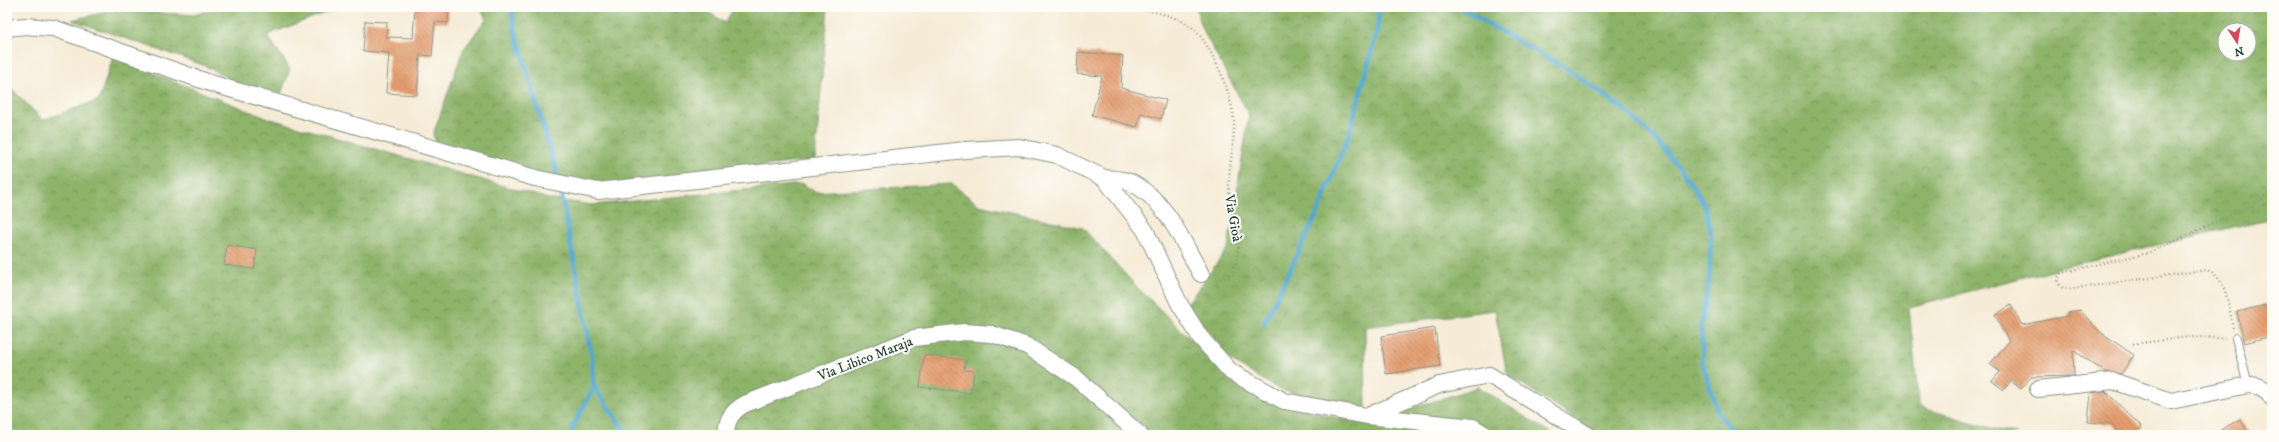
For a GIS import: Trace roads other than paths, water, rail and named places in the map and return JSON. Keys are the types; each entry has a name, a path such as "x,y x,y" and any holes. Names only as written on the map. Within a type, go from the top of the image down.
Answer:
{"street":[{"path":"7,28 25,26 53,28 212,84 535,178 598,191 965,150 1019,147 1057,155 1104,178 1131,182 1147,194 1166,212 1201,274"},
{"path":"1104,178 1145,230 1179,303 1200,337 1231,372 1284,401 1367,416 1473,427 1486,435"},
{"name":"Via Libico Maraja","path":"726,435 728,420 734,410 745,404 914,338 964,332 992,334 1027,346 1076,378 1140,435"},
{"path":"1367,416 1438,385 1489,375 1588,435"},
{"path":"2038,389 2113,381 2171,401 2248,385 2264,388 2272,398"}],"lane":[{"path":"2236,338 2248,385"}],"waterway":[{"path":"511,7 515,30 557,173"},
{"path":"1264,323 1318,212 1349,135 1377,31 1380,7"},
{"path":"1459,7 1572,72 1626,111 1660,144 1689,180 1705,206 1711,235 1709,281 1701,325 1703,365 1719,415 1736,435"},
{"path":"1975,11 1976,7"},
{"path":"561,192 592,357 594,387 628,435"},
{"path":"572,435 572,428 594,387"}]}
